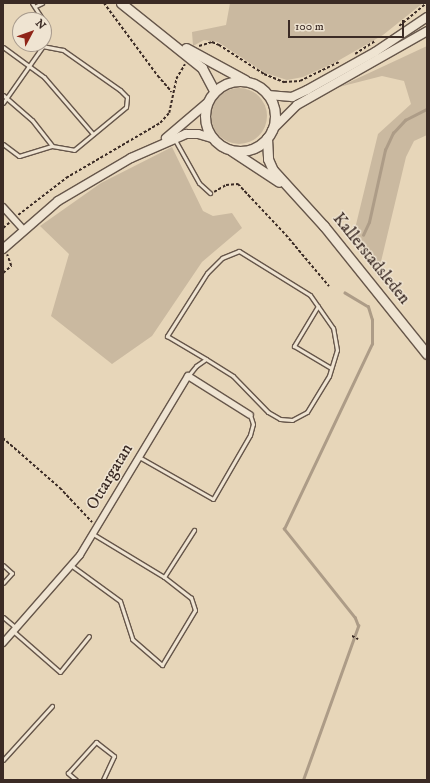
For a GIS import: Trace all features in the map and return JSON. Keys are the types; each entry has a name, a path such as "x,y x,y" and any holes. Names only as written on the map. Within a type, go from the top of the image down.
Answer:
{"main road":[{"path":"121,3 202,68 214,91"},
{"path":"150,25 196,54 250,82 268,95 275,112 269,134 251,149 231,150 212,138 205,121 207,102 214,91 231,81 250,82"},
{"name":"Kallerstadsleden","path":"269,134 268,159 287,187 324,226 427,354"},
{"name":"Kallerstadsleden","path":"231,150 287,187"}],"street":[{"path":"268,95 292,96 307,90 375,52 427,17"},
{"path":"269,134 297,105 427,31"},
{"path":"159,144 207,102"},
{"path":"3,250 23,230 81,186 159,144 192,133 212,138"},
{"path":"3,207 23,230"},
{"path":"188,376 250,415"},
{"name":"Ottargatan","path":"3,643 71,566 93,534 188,376"}],"lane":[{"path":"32,3 36,6 39,12"},
{"path":"36,6 42,3"},
{"path":"3,47 44,77 94,134"},
{"path":"3,144 19,156 52,146 74,150 126,107 127,97 64,50 52,48"},
{"path":"3,103 39,52"},
{"path":"3,95 32,120 52,146"},
{"path":"175,138 199,183 210,193"},
{"path":"239,251 310,295 318,306 333,328 337,350 331,368 308,412 292,420 280,419 268,412 233,376 167,336 207,274 222,258 239,251"},
{"path":"318,306 294,346 331,368"},
{"path":"188,376 196,366 206,359"},
{"path":"139,457 213,499 250,435 253,424 250,415"},
{"path":"164,577 194,530"},
{"path":"71,566 120,601 132,639 162,665 195,610 191,598 164,577 93,534"},
{"path":"3,565 12,573 3,583"},
{"path":"3,616 60,672 89,636"},
{"path":"3,760 52,706"},
{"path":"76,780 68,773 96,742 114,756 103,780"}],"path":[{"path":"104,3 158,76 172,92"},
{"path":"395,30 426,3"},
{"path":"352,55 377,40"},
{"path":"196,49 206,43 212,42 264,74 284,82 300,81 341,61"},
{"path":"3,228 13,218 66,178 160,124 169,113 172,92 186,62"},
{"path":"210,193 232,183 238,184 286,235 329,286"},
{"path":"3,250 10,258 12,264 3,273"},
{"path":"3,438 60,488 97,527"},
{"path":"352,636 358,639"}],"shaded area":[{"path":"230,3 423,3 383,35 336,62 303,77 287,80 265,73 218,42 204,40 193,46 192,32 226,25"},
{"path":"427,46 427,135 414,141 406,157 379,270 352,241 378,134 411,104 404,81 382,76 339,87"},
{"path":"233,88 245,88 255,92 263,100 267,110 267,122 263,132 255,140 245,144 233,144 223,140 215,132 211,122 211,110 215,100 223,92"},
{"path":"172,147 203,211 213,216 232,213 242,228 202,262 152,336 112,364 51,316 69,254 40,226 101,183"}],"waterway":[{"path":"363,235 369,222 385,150 393,133 405,120 427,109"},
{"path":"303,780 358,626 355,618 284,529 372,344 372,320 368,307 345,293"}]}
